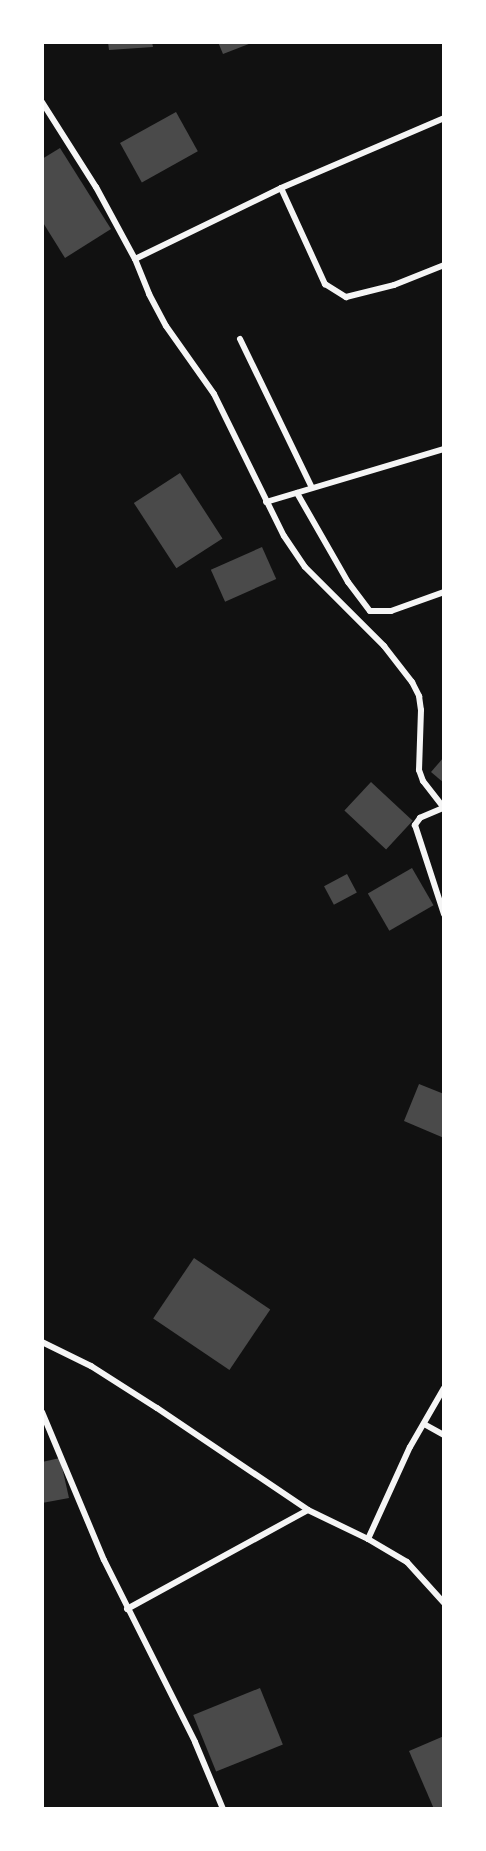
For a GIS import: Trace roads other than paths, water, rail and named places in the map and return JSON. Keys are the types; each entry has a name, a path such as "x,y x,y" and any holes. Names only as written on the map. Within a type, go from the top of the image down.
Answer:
{"street":[{"path":"42,102 96,187 135,259 149,294 166,326 214,394 284,536 305,567 384,646 412,682 419,696 421,710 419,770 423,781 444,808 420,818 416,825 444,914"},
{"path":"135,259 281,188 444,118"},
{"path":"281,188 325,284 346,297 394,285 444,265"},
{"path":"240,339 312,488"},
{"path":"266,502 444,449"},
{"path":"297,493 348,582 370,611 391,611 444,592"},
{"path":"42,1342 91,1366 157,1407 308,1510 368,1539 407,1562 444,1603"},
{"path":"368,1539 410,1447 444,1388"},
{"path":"42,1412 127,1609 195,1742 223,1809"},
{"path":"424,1424 444,1435"},
{"path":"127,1609 308,1510"}]}
